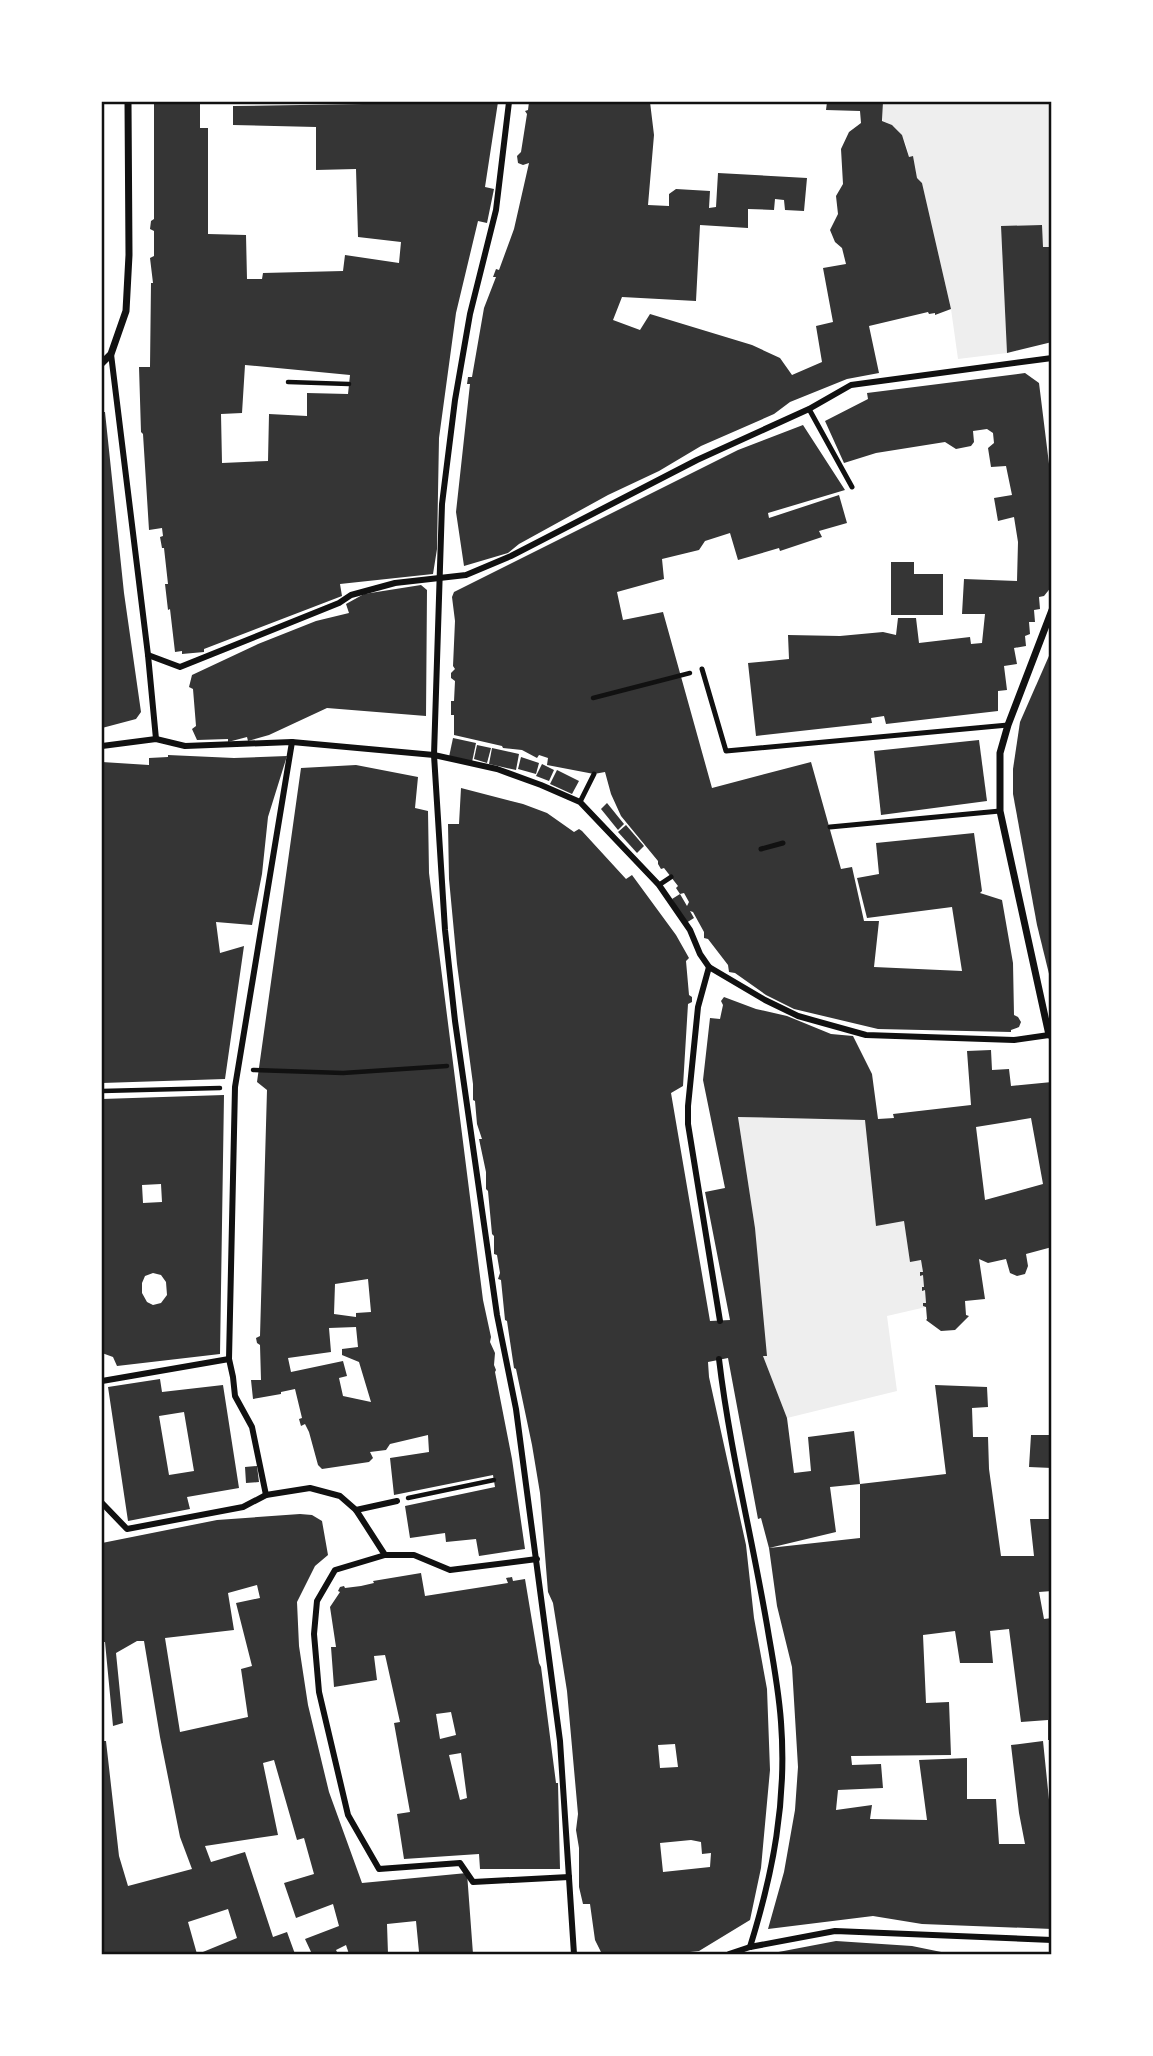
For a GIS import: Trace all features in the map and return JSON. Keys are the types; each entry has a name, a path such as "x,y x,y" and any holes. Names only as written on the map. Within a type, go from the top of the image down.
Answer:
{"street":[{"path":"102,363 111,354 126,311 129,255 128,102"},
{"path":"509,102 496,210 470,314 455,400 442,504 434,755 445,930 455,1021 495,1301 516,1409 560,1741 574,1955"},
{"path":"111,354 156,739"},
{"path":"148,655 180,667 339,603 351,595 395,583 466,575 511,556 697,460 810,409 851,385 1052,358"},
{"path":"102,746 156,739 185,746 292,742 434,755 497,769 580,802 659,885 690,930 709,967 798,1016 866,1035 1014,1040 1050,1036 1000,811 1000,753 1007,725 1052,610"},
{"path":"266,1495 252,1427 235,1396 229,1359 235,1087 292,742"},
{"path":"709,967 698,1007 688,1124 720,1321"},
{"path":"104,1381 229,1359"},
{"path":"719,1359 757,1563 781,1721 782,1769 774,1860 750,1947"},
{"path":"102,1503 127,1529 243,1507 266,1495 310,1488 340,1496 356,1510 385,1555"},
{"path":"356,1510 397,1501"},
{"path":"537,1559 450,1570 414,1555 385,1555 335,1570 317,1601 314,1634 319,1692 348,1815 379,1869 460,1863 473,1882 569,1877"},
{"path":"729,1955 750,1947 835,1931 1052,1940"}],"lane":[{"path":"810,409 852,487"},
{"path":"702,670 726,751 1007,725"},
{"path":"580,802 594,774"},
{"path":"830,827 1000,811"},
{"path":"761,849 783,843"},
{"path":"659,885 671,877"}],"path":[{"path":"288,382 349,384"},
{"path":"593,698 702,670"},
{"path":"238,1069 343,1073 434,1067"},
{"path":"102,1091 235,1087"},
{"path":"397,1501 494,1480"}],"shaded area":[{"path":"883,102 1051,102 1051,247 1043,247 1041,225 1001,227 1007,353 958,359 951,309 922,183 917,178 913,156 909,157 901,135 883,121"},
{"path":"738,1117 865,1120 904,1221 910,1261 921,1260 923,1272 920,1273 923,1275 922,1290 925,1290 926,1303 923,1303 926,1307 887,1316 897,1391 787,1418 763,1356 755,1228"}],"building":[{"path":"154,102 200,102 200,128 208,128 208,234 246,235 247,279 262,279 263,273 343,271 345,255 399,263 401,242 358,237 356,169 316,170 316,127 233,125 233,106 498,102 485,187 494,189 487,223 478,221 456,313 439,438 437,549 433,574 340,584 342,596 204,649 204,652 175,652 165,584 168,584 164,548 160,537 163,536 162,528 149,530 141,432 139,367 150,367 153,283 150,258 154,256 154,231 150,229 154,219","holes":["245,365 350,375 348,394 307,393 307,416 269,414 268,461 222,463 221,414 242,413"]},
{"path":"529,102 650,102 654,135 648,205 669,206 669,194 676,189 710,191 709,208 716,207 718,173 807,178 804,211 785,210 784,200 775,199 774,210 748,209 748,228 700,225 696,301 622,297 613,320 640,330 650,314 752,345 780,358 792,375 822,362 816,326 833,322 823,268 846,264 842,248 835,242 830,230 838,214 836,196 843,184 841,149 849,132 861,123 860,111 826,110 827,102 883,102 882,121 892,125 902,135 909,157 913,156 917,178 922,183 951,309 935,315 928,312 869,326 879,373 847,379 790,402 774,414 701,446 659,471 608,495 519,544 508,553 464,566 456,512 470,384 467,384 468,377 472,377 484,308 496,277 493,277 496,269 499,270 514,229 529,163 518,163 517,156 521,152 527,114 525,111 528,110"},
{"path":"1042,225 1043,247 1052,247 1052,342 1007,353 1001,226"},
{"path":"1025,373 1039,383 1052,488 1052,586 1044,596 1039,597 1040,609 1034,610 1035,622 1029,622 1030,634 1025,636 1026,646 1014,648 1017,664 1004,666 1007,690 998,691 998,711 886,724 884,716 871,718 872,723 756,736 748,663 789,659 788,635 840,636 883,632 896,635 898,618 916,618 919,643 970,637 971,644 982,643 985,614 962,614 964,579 1017,581 1018,542 1014,517 998,521 994,498 1012,495 1006,466 991,467 988,448 994,443 993,433 987,429 973,431 974,442 971,446 956,449 945,442 876,453 844,463 825,421 868,399 867,393"},
{"path":"102,412 105,412 124,593 141,712 136,719 102,728"},
{"path":"803,425 845,490 768,513 769,518 839,495 847,523 819,531 822,537 780,551 779,548 738,560 730,533 705,541 699,550 662,559 664,579 617,592 623,620 663,612 712,788 811,762 841,869 852,867 864,921 879,921 874,967 962,971 952,907 867,918 857,878 879,874 876,843 974,833 982,891 980,893 1002,900 1013,963 1014,1015 1021,1022 1019,1027 1011,1032 878,1029 794,1009 729,972 728,965 708,939 704,938 704,932 693,912 690,911 694,918 686,923 672,899 680,894 676,888 678,886 664,868 661,869 658,861 621,816 605,772 594,774 547,765 548,758 539,755 537,758 522,750 503,748 454,735 454,715 451,715 455,681 451,678 455,669 452,597 454,592 738,450","holes":["684,893 689,902 687,906 680,894"]},
{"path":"891,562 914,562 914,574 943,574 943,615 891,615"},
{"path":"421,585 427,590 426,716 327,708 269,735 248,741 247,737 228,742 228,739 197,740 192,729 196,726 193,689 189,687 192,675 316,621 349,613 346,604 364,594"},
{"path":"1052,649 1051,982 1037,925 1013,794 1013,769 1020,722"},
{"path":"453,738 476,743 472,762 449,757"},
{"path":"979,740 987,801 881,815 874,751"},
{"path":"477,745 491,748 487,763 474,759"},
{"path":"492,748 519,754 516,770 489,764"},
{"path":"168,755 234,758 287,756 268,817 262,874 252,925 216,922 220,953 244,946 225,1079 102,1083 102,762 149,765 149,758"},
{"path":"521,757 539,763 536,774 518,769"},
{"path":"542,764 554,770 549,781 536,776"},
{"path":"356,765 418,777 415,808 428,811 429,873 483,1300 490,1342 495,1353 495,1372 512,1459 525,1549 479,1556 476,1539 446,1542 445,1533 410,1538 405,1506 495,1487 493,1475 394,1495 390,1458 429,1452 428,1435 390,1444 386,1450 370,1452 373,1458 369,1462 322,1469 318,1465 309,1432 305,1424 301,1426 299,1419 302,1418 295,1389 253,1399 251,1380 261,1380 260,1345 256,1338 260,1336 267,1090 257,1082 301,768","holes":["368,1279 371,1312 356,1313 356,1317 334,1314 335,1284","356,1327 358,1347 342,1349 342,1355 359,1362 371,1402 343,1396 339,1378 347,1376 343,1361 291,1372 288,1358 331,1352 329,1328"]},
{"path":"557,770 579,781 572,794 550,784"},
{"path":"461,788 523,804 547,813 574,832 579,829 626,879 632,875 676,935 689,958 686,961 692,1002 688,1004 683,1086 671,1093 710,1321 730,1320 705,1192 725,1188 703,1080 710,1018 720,1019 723,1005 721,1001 724,997 756,1009 787,1016 831,1034 853,1036 872,1074 878,1119 894,1118 893,1114 971,1105 967,1051 991,1050 992,1070 1009,1069 1011,1086 1052,1082 1052,1247 1026,1254 1028,1266 1025,1274 1017,1276 1010,1273 1006,1259 988,1263 979,1259 985,1299 965,1301 966,1315 969,1316 955,1330 941,1331 926,1320 923,1275 920,1276 920,1272 923,1272 921,1260 910,1262 904,1221 876,1226 865,1120 738,1117 755,1228 767,1356 763,1356 787,1418 794,1473 811,1471 808,1437 854,1431 860,1484 830,1487 836,1532 769,1548 761,1518 758,1519 728,1358 708,1362 746,1545 754,1618 767,1689 770,1770 761,1868 750,1920 699,1951 672,1954 602,1954 595,1940 590,1904 583,1904 579,1887 576,1830 578,1814 567,1691 553,1603 548,1592 540,1493 532,1445 505,1320 497,1255 494,1254 486,1172 479,1139 482,1139 473,1100 457,964 449,879 448,824 459,824","holes":["1031,1118 1043,1184 985,1200 976,1127","675,1744 678,1767 660,1768 658,1745","691,1840 701,1842 702,1854 711,1853 710,1867 663,1872 660,1843"]},
{"path":"607,803 624,824 618,830 601,809"},
{"path":"626,825 644,846 637,853 618,832"},
{"path":"224,1095 220,1354 117,1366 113,1357 102,1353 102,1099","holes":["161,1184 162,1202 143,1203 142,1185","153,1273 161,1275 166,1282 167,1295 161,1303 153,1305 147,1302 142,1293 145,1276"]},
{"path":"160,1379 162,1392 223,1385 239,1488 187,1497 190,1509 128,1521 108,1387","holes":["184,1412 194,1471 169,1475 159,1416"]},
{"path":"935,1385 987,1387 988,1407 972,1408 973,1437 988,1437 989,1469 1001,1556 1034,1556 1030,1519 1052,1519 1052,1591 1039,1592 1044,1619 1052,1618 1052,1740 1048,1740 1048,1720 1021,1722 1009,1629 990,1631 993,1663 960,1663 955,1631 923,1635 926,1703 949,1702 951,1755 851,1756 852,1765 881,1764 883,1788 838,1790 836,1810 872,1805 870,1819 927,1820 919,1760 967,1758 967,1799 996,1799 999,1844 1025,1844 1011,1745 1043,1741 1052,1829 1052,1929 922,1924 873,1916 768,1929 784,1872 795,1810 798,1767 792,1667 777,1606 769,1548 860,1538 860,1484 946,1474"},
{"path":"1031,1435 1052,1435 1052,1468 1029,1467"},
{"path":"257,1466 259,1482 246,1483 245,1467"},
{"path":"300,1514 312,1515 322,1521 328,1555 315,1566 297,1602 299,1646 308,1705 329,1792 362,1883 467,1873 473,1954 408,1954 419,1952 416,1921 387,1924 388,1954 349,1954 346,1945 336,1950 338,1954 312,1954 305,1939 339,1926 333,1904 296,1918 284,1883 314,1874 304,1838 297,1840 274,1760 263,1763 278,1835 205,1846 211,1862 245,1852 273,1937 287,1932 295,1954 198,1954 237,1938 228,1909 188,1922 197,1954 102,1954 102,1741 106,1741 119,1856 128,1886 192,1869 180,1837 144,1641 137,1641 116,1653 123,1723 113,1726 105,1642 102,1642 102,1543 217,1520","holes":["257,1585 260,1598 236,1603 252,1666 241,1669 248,1717 180,1732 165,1638 234,1630 228,1593"]},
{"path":"421,1573 425,1596 508,1583 506,1578 512,1577 513,1581 525,1579 558,1783 560,1869 480,1869 479,1854 404,1859 397,1814 410,1812 394,1723 400,1722 385,1655 374,1656 377,1680 334,1687 331,1647 336,1647 330,1607 340,1592 340,1587 361,1586 374,1583 373,1581","holes":["451,1712 456,1735 440,1739 436,1714","461,1753 467,1798 460,1800 449,1755"]},
{"path":"836,1941 912,1946 951,1954 768,1954"}]}
